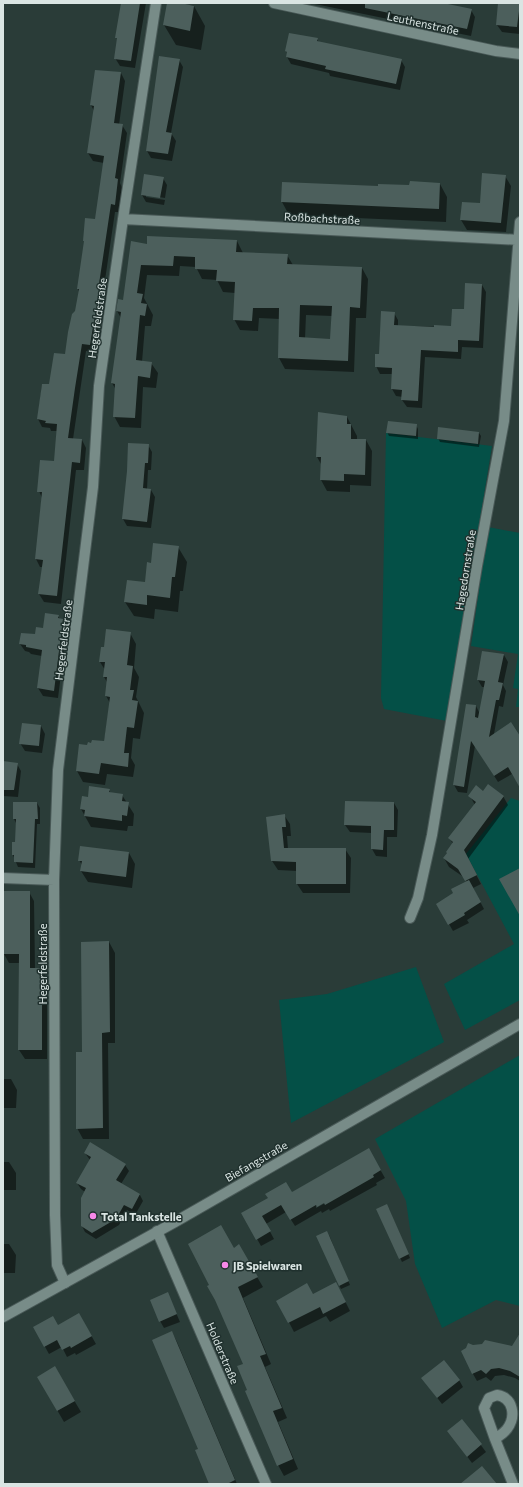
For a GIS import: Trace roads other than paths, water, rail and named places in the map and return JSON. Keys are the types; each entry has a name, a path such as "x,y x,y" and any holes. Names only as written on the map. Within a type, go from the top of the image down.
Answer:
{"street":[{"name":"Hegerfeldstraße","path":"65,1282 57,1265 55,1215 54,880 58,770 93,487 99,386 156,3"},
{"name":"Leuthenstraße","path":"274,3 496,51 520,54"},
{"name":"Roßbachstraße","path":"123,219 520,240"},
{"name":"Hagedornstraße","path":"410,918 418,898 432,835 504,421 520,240 520,222"},
{"path":"3,878 54,880"},
{"name":"Biefangstraße","path":"3,1317 158,1231 520,1024"},
{"name":"Holderstraße","path":"158,1231 266,1484"},
{"path":"495,1440 513,1484"}],"place":[{"name":"Total Tankstelle","path":"93,1216"},
{"name":"JB Spielwaren","path":"225,1265"}]}
